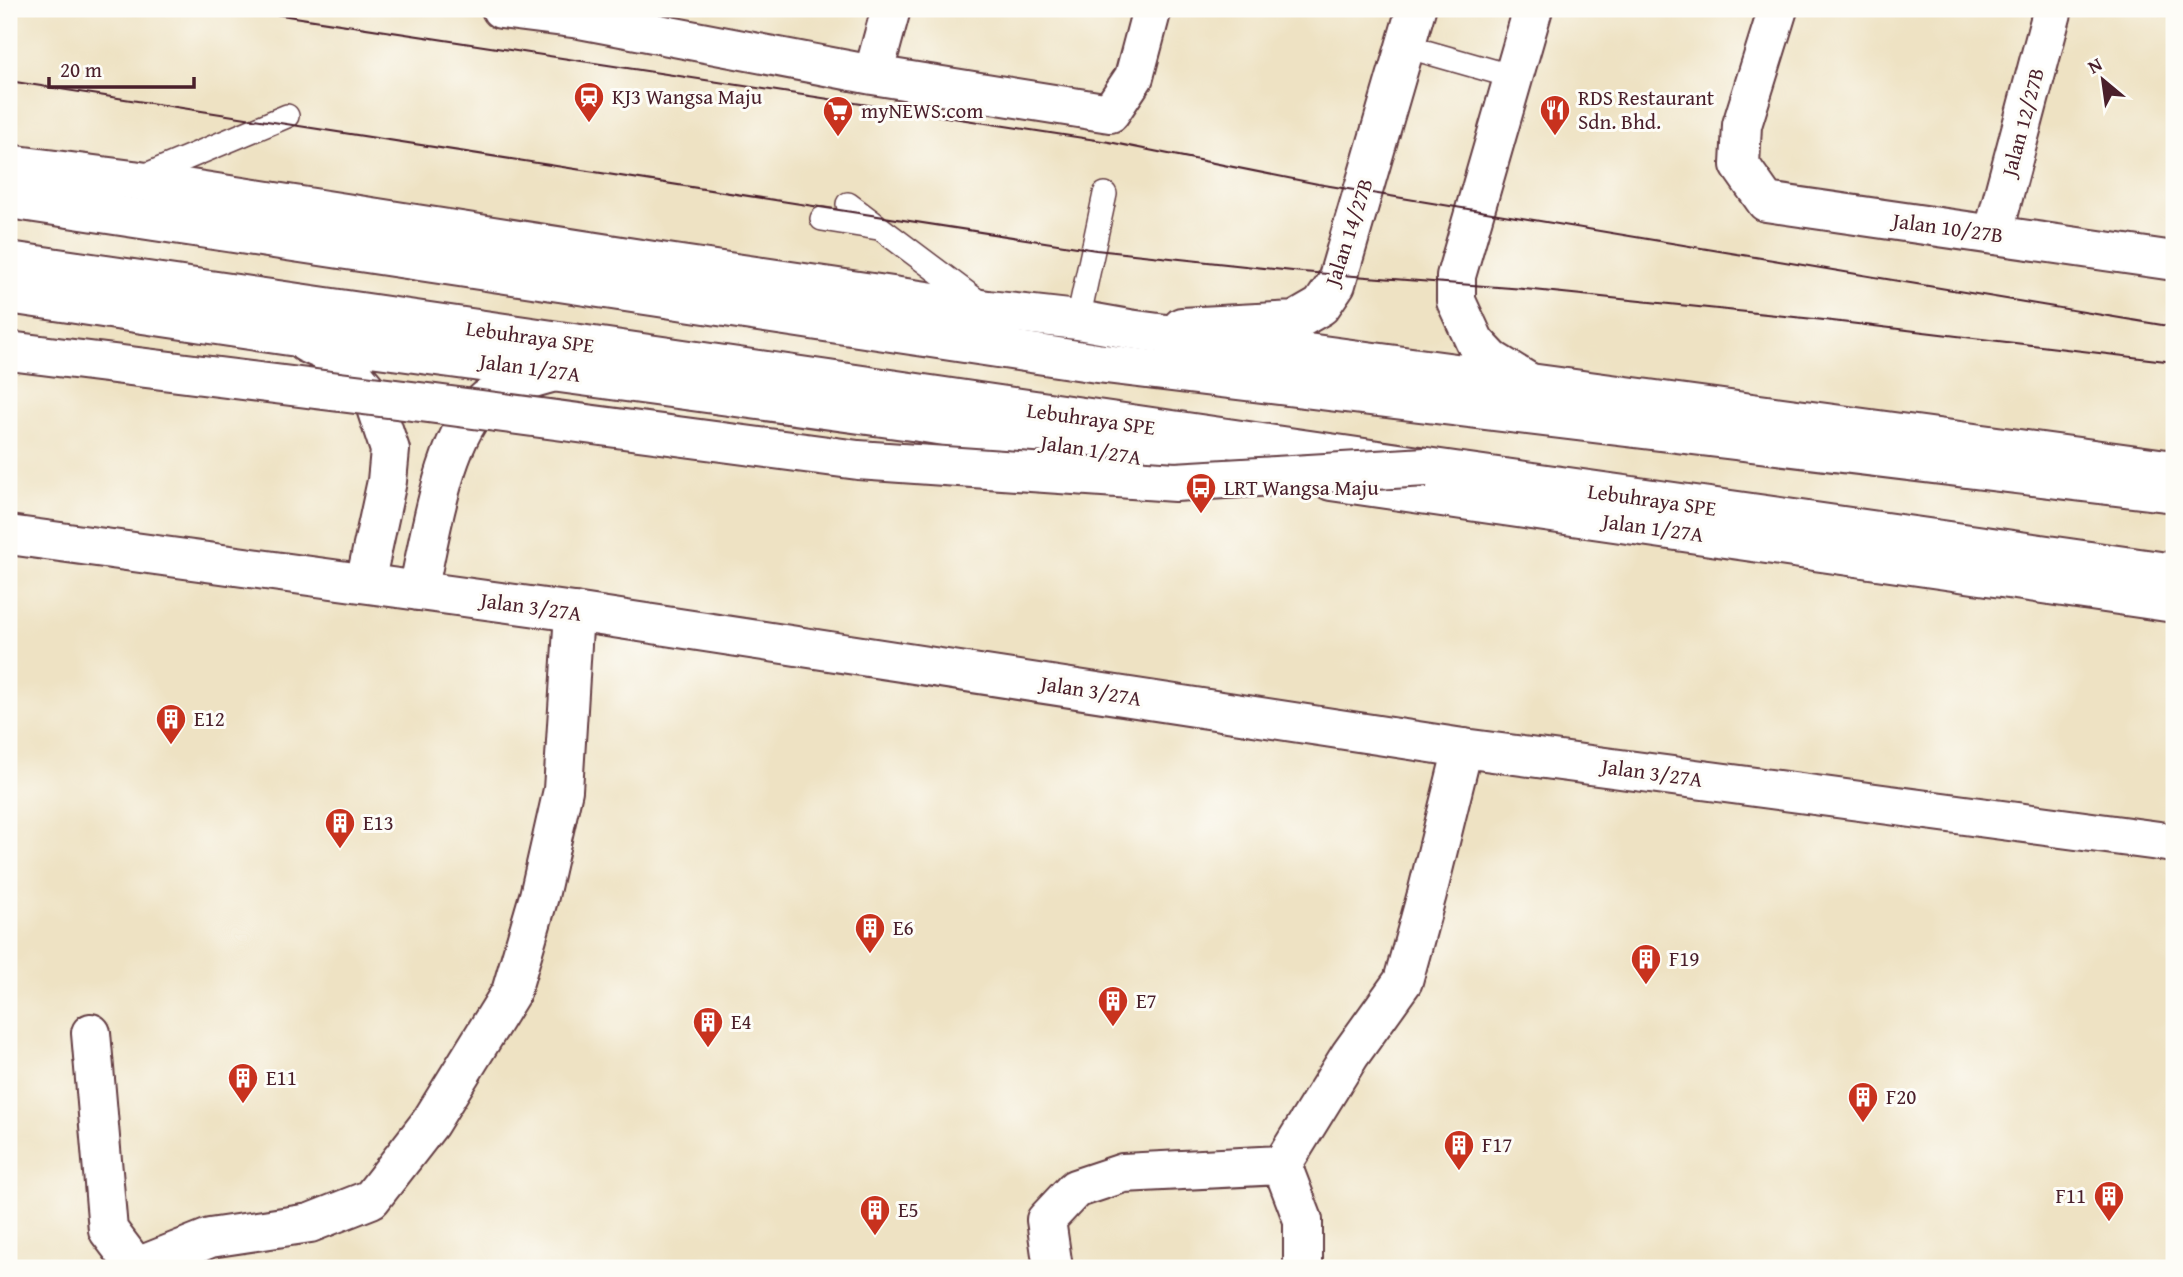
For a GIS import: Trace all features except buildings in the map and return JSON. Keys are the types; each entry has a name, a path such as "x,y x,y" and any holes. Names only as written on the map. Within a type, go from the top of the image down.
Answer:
{"main road":[{"path":"501,9 581,14 873,75 1110,113 1134,77 1152,9"},
{"path":"873,75 891,9"},
{"name":"Jalan 14/27B","path":"1129,329 1295,321 1321,306 1336,284 1416,9"},
{"path":"1533,9 1457,276 1456,301 1475,342 1492,360 1534,385"},
{"name":"Jalan 10/27B","path":"1778,9 1742,125 1740,165 1766,202 2174,261"},
{"name":"Jalan 12/27B","path":"1993,235 2053,9"},
{"path":"9,164 133,180 988,310 1078,320 1534,385 2174,470"},
{"path":"9,199 1097,363 2174,493"},
{"name":"Lebuhraya SPE","path":"9,261 2174,573"},
{"name":"Jalan 1/27A","path":"9,294 290,336 919,422 1201,468 1264,472 2174,603"},
{"path":"290,336 324,351 349,369 372,396 383,426 390,450 387,481 365,583"},
{"path":"9,351 858,460 1175,482 1426,467"},
{"path":"418,591 442,486 463,426 486,400 518,382 557,372"},
{"name":"Jalan 3/27A","path":"9,534 573,612 1463,748 2174,843"},
{"path":"91,1033 108,1230 136,1268 210,1238 310,1223 371,1199 430,1123 511,992 539,896 563,790 573,612"},
{"path":"1282,1165 1350,1055 1403,981 1463,748"},
{"path":"1053,1268 1046,1220 1075,1189 1123,1173 1282,1165"},
{"path":"1282,1165 1303,1220 1303,1268"}],"lane":[{"path":"1405,46 1514,77"},
{"path":"133,180 250,131 285,126"},
{"path":"1078,320 1105,194"},
{"path":"848,204 988,310"},
{"path":"822,219 881,228"}],"tram line":[{"path":"242,9 1109,142 1318,184 2174,327"},
{"path":"9,81 1096,250 1302,272 1524,289 1824,320 2174,362"}],"place":[{"name":"KJ3 Wangsa Maju","path":"589,124"},
{"name":"RDS Restaurant Sdn. Bhd.","path":"1555,137"},
{"name":"myNEWS.com","path":"838,138"},
{"name":"LRT Wangsa Maju","path":"1201,515"},
{"name":"E12","path":"171,746"},
{"name":"E13","path":"340,850"},
{"name":"E6","path":"870,955"},
{"name":"F19","path":"1646,986"},
{"name":"E7","path":"1113,1028"},
{"name":"E4","path":"708,1049"},
{"name":"E11","path":"243,1105"},
{"name":"F20","path":"1863,1124"},
{"name":"F17","path":"1459,1172"},
{"name":"F11","path":"2109,1223"},
{"name":"E5","path":"875,1237"}]}
